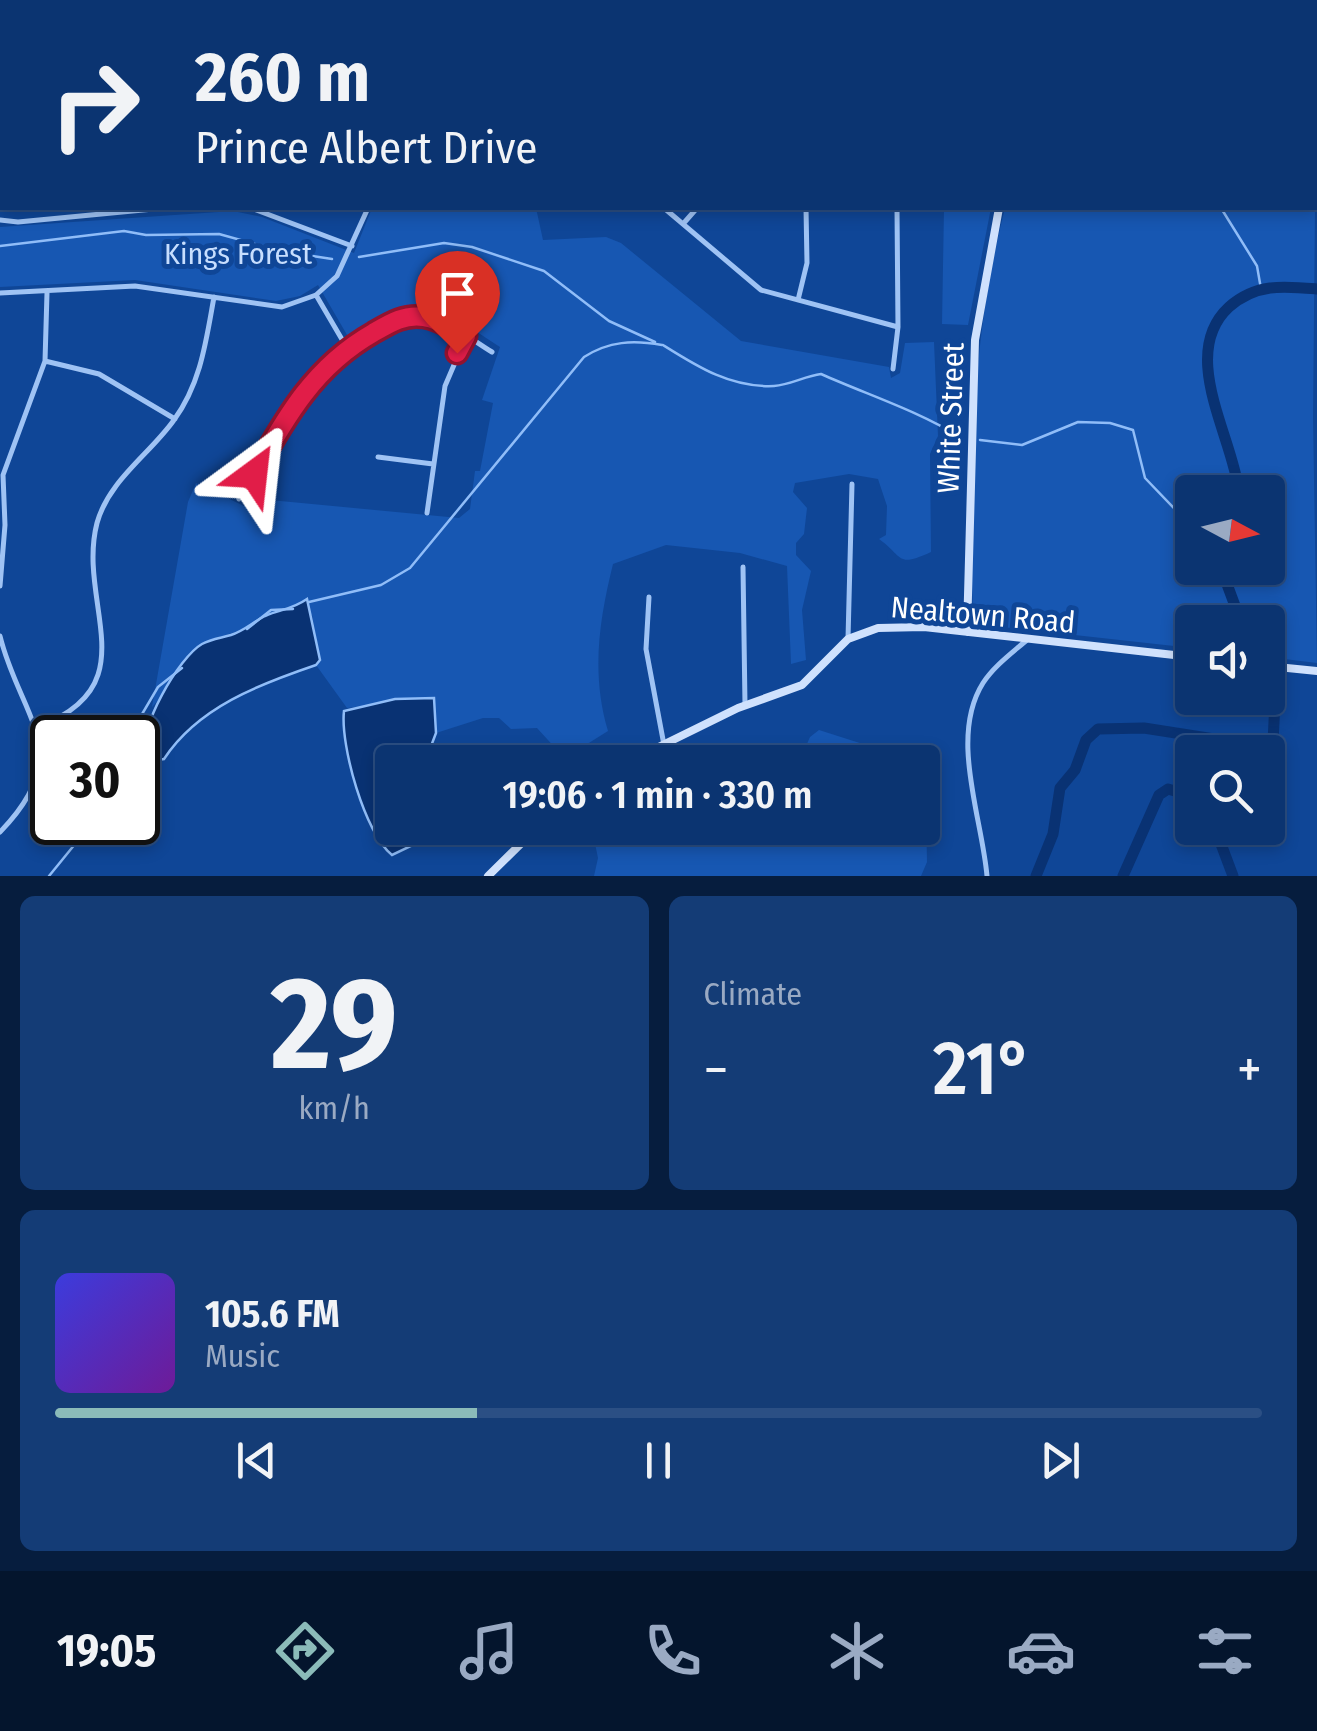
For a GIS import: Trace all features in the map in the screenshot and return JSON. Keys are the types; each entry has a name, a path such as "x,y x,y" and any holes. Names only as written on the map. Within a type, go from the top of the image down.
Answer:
{"street":[{"path":"266,210 352,246"},
{"path":"0,293 135,286 282,307 316,296 337,276 367,210"},
{"path":"666,210 761,290 898,327"},
{"path":"683,225 695,210"},
{"path":"798,300 807,263 806,210"},
{"path":"892,369 898,327 897,210"},
{"name":"White Street","path":"967,632 976,340 1000,210"},
{"path":"0,220 90,211"},
{"path":"0,586 8,454 30,408 45,360 46,293"},
{"path":"316,296 347,348"},
{"path":"60,715 77,706 100,670 104,633 92,575 98,522 118,483 175,419 201,366 214,298"},
{"path":"239,498 302,392 347,348 401,318 415,316 440,322 492,352"},
{"path":"427,512 445,386 466,336"},
{"path":"45,360 99,374 175,419"},
{"path":"378,457 434,464"},
{"path":"848,639 852,484"},
{"path":"743,566 745,705"},
{"path":"649,597 646,649 664,745"},
{"name":"Nealtown Road","path":"664,745 745,705 802,684 848,639 888,626 1175,655"},
{"path":"0,636 33,715"},
{"path":"987,876 973,784 970,712 994,670 1028,639"},
{"path":"1285,668 1317,671"},
{"path":"0,832 30,791"},
{"path":"488,876 520,845"}],"green space":[{"name":"Kings Forest","path":"371,210 536,210 543,240 606,237 621,243 741,341 889,367 891,378 900,373 905,343 934,342 938,436 930,454 931,552 906,560 879,539 886,535 887,506 878,479 849,474 795,483 793,492 807,508 804,534 796,543 796,555 811,571 802,610 806,660 791,664 787,566 740,553 666,545 613,564 598,668 608,731 586,745 552,745 537,728 511,729 499,718 483,718 436,733 433,698 347,708 316,665 320,659 312,615 266,616 248,628 213,639 190,654 152,707 188,502 196,483 244,506 249,498 459,518 470,509 475,471 480,471 493,403 482,400 500,347 451,317 424,308 410,308 350,340 318,285 300,296 276,301 135,280 0,287 0,227 233,211 262,217 354,253"},
{"path":"944,210 991,210 968,325 942,324"},
{"path":"1005,210 1315,210 1317,663 1285,659 1285,605 1175,605 1175,646 985,625 973,615 972,461 985,308"},
{"path":"819,730 866,745 806,745"},
{"path":"595,845 927,845 927,862 921,876 594,876 598,858"}],"shaded area":[{"path":"307,599 320,660 316,665 252,689 212,711 160,760 160,715 152,715 182,663 205,642 236,633"},
{"path":"434,698 436,733 431,745 375,745 375,832 350,766 344,711 395,699"},
{"path":"383,845 411,845 411,846 392,855"}],"waterway":[{"path":"1222,210 1257,266 1261,289"},
{"path":"0,246 124,231 146,235 219,234 280,251 332,259"},
{"path":"359,257 444,243 472,247 544,271 609,321 655,342"},
{"path":"1236,475 1208,372 1208,348 1215,326 1229,307 1260,290 1317,289"},
{"path":"309,602 381,585 410,568 584,357 622,343 662,345"},
{"path":"663,345 702,368 743,384 780,385 821,374 960,437"},
{"path":"980,440 1022,445 1078,422 1110,423 1133,430 1145,478 1175,509"},
{"path":"1227,585 1235,605"},
{"path":"247,629 271,610 293,609"},
{"path":"142,715 158,687 182,668"},
{"path":"1036,876 1053,834 1060,788 1075,770 1086,740 1098,729 1144,728 1265,747 1273,742 1274,715"},
{"path":"1123,876 1159,795 1168,789 1175,791"},
{"path":"49,876 74,845"},
{"path":"1221,845 1233,876"}],"route":[{"path":"254,474 302,392 347,348 401,318 415,316 428,317 466,336 457,353"}]}
